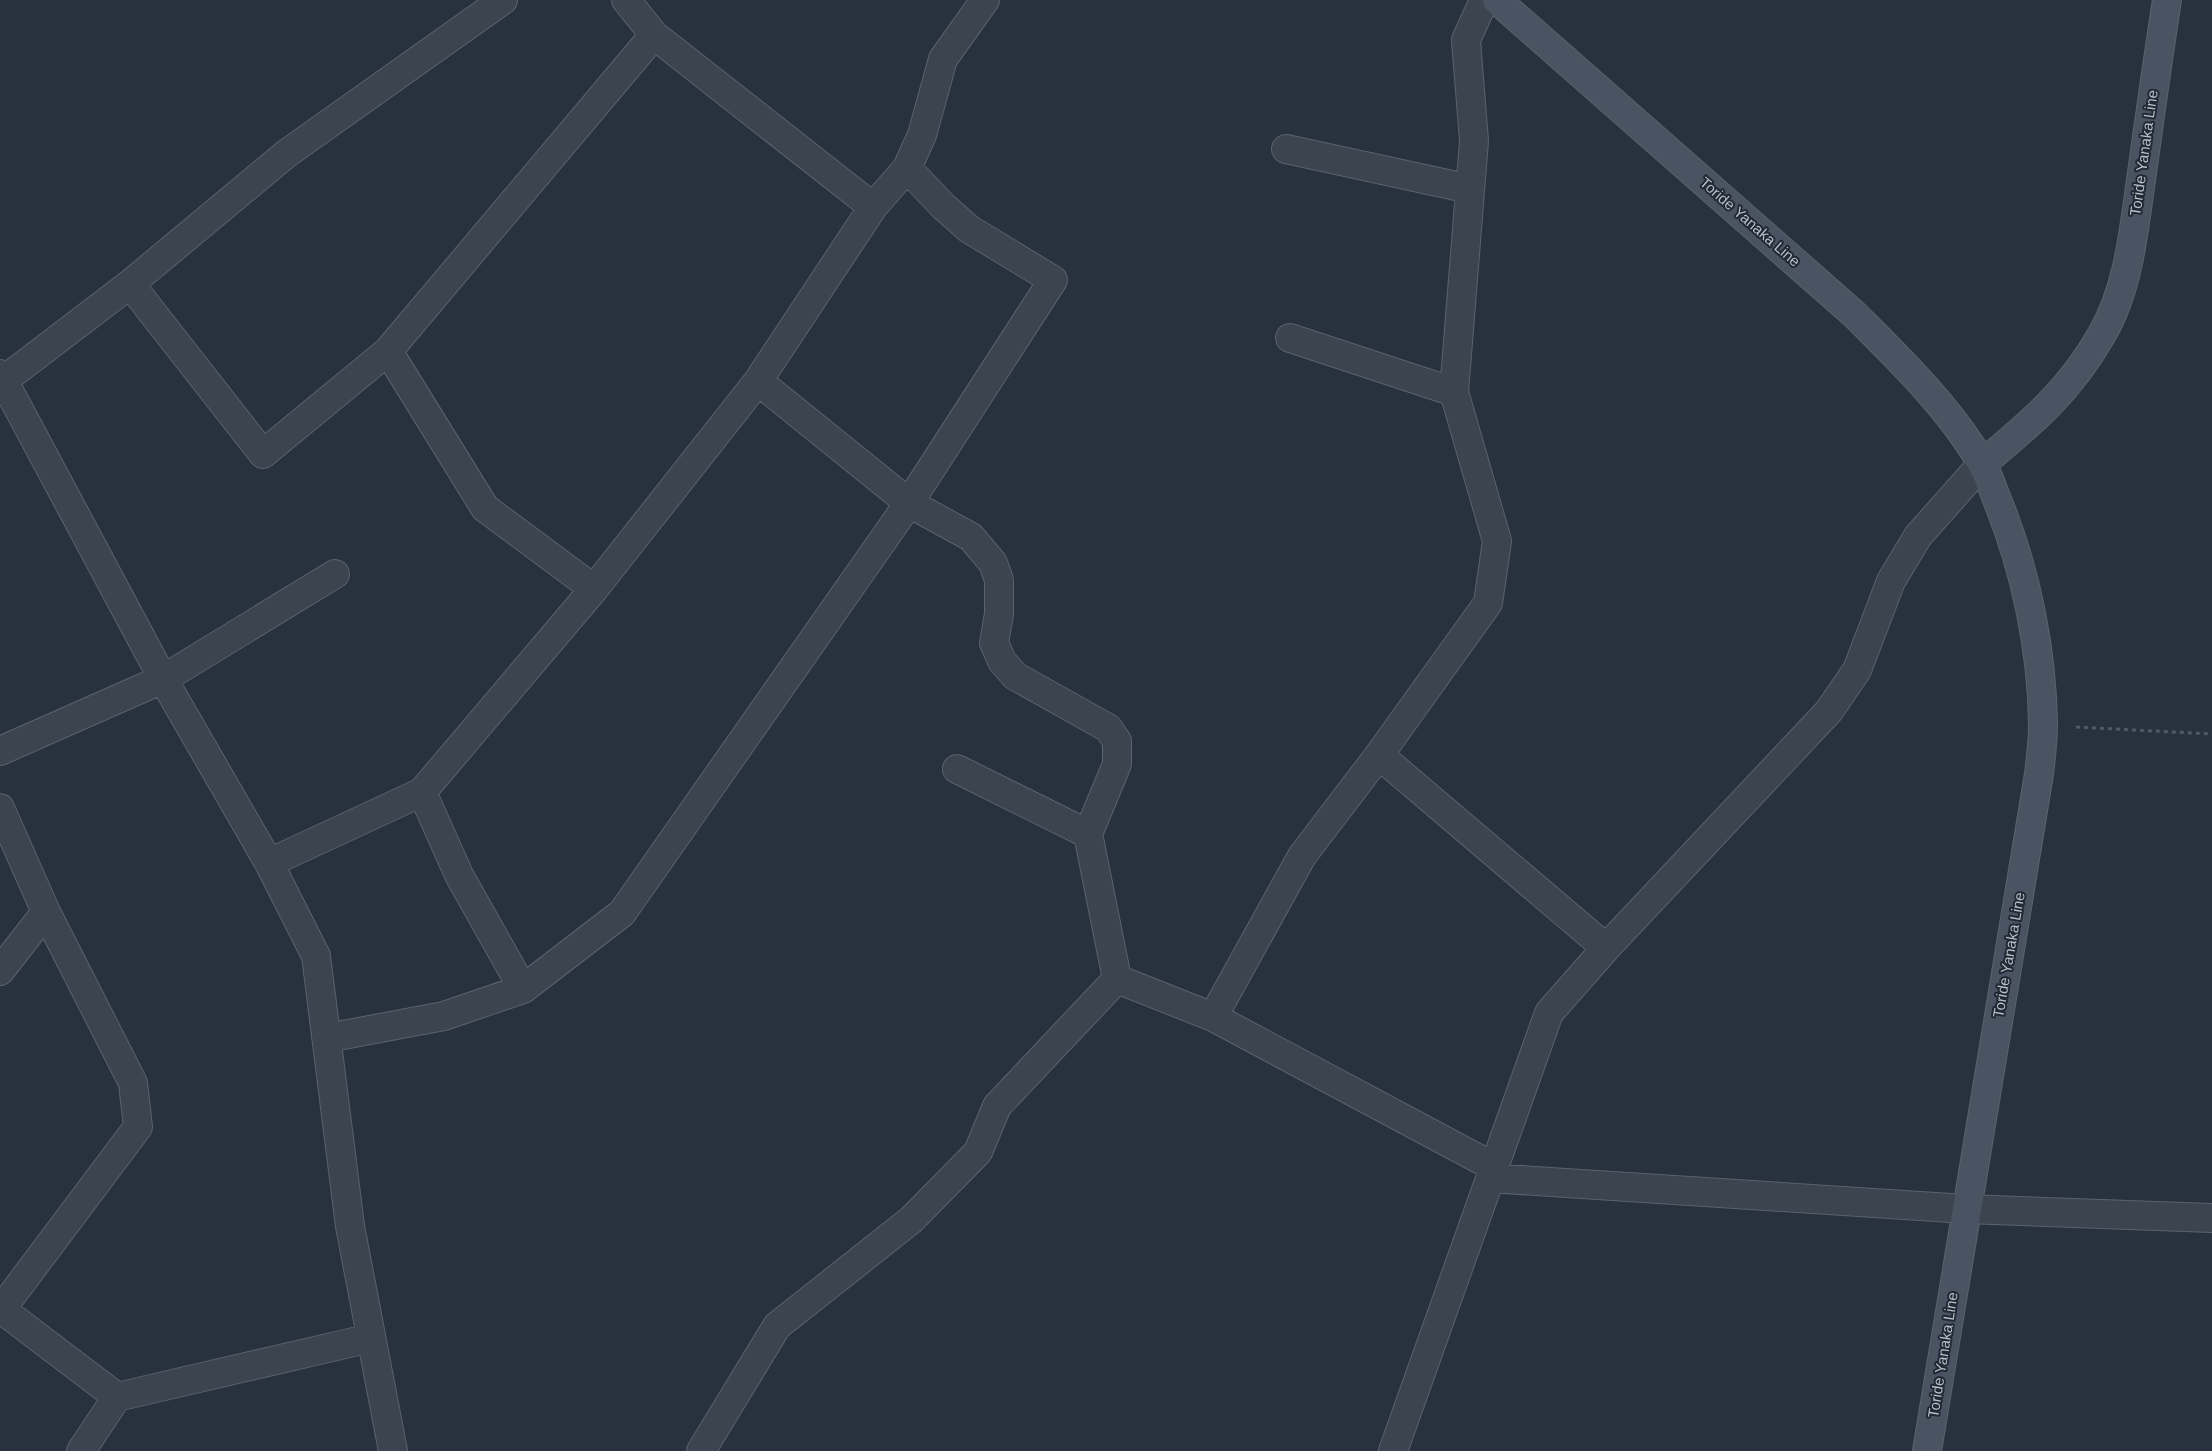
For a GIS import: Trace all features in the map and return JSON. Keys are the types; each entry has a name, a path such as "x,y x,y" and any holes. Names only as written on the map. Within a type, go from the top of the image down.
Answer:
{"main road":[{"name":"Toride Yanaka Line","path":"1497,0 1854,314 1904,364 1946,412 1982,464 2008,526 2026,595 2038,655 2043,725 2039,774 1927,1451"},
{"name":"Toride Yanaka Line","path":"1982,464 2054,400 2074,376 2103,333 2121,289 2131,247 2167,0"}],"street":[{"path":"393,1451 350,1226 316,956 269,863 162,678 1,379 130,284 286,154 503,0"},
{"path":"626,0 654,35 873,207"},
{"path":"269,863 422,792 594,589 758,381 873,207 907,168 922,135 943,59 985,0"},
{"path":"1213,1017 1302,856 1379,756 1488,603 1497,541 1454,392 1474,141 1466,40 1484,0"},
{"path":"130,284 263,454 388,351 654,35"},
{"path":"1286,149 1470,190"},
{"path":"327,1038 444,1016 522,989 622,913 909,503 1053,280 969,230 942,206 907,168"},
{"path":"1290,338 1454,392"},
{"path":"388,351 485,508 594,589"},
{"path":"758,381 909,503 971,537 993,563 999,580 999,614 994,643 1002,661 1015,676 1108,728 1117,741 1117,764 1088,834 1117,979"},
{"path":"1393,1451 1549,1013 1606,948 1829,711 1856,670 1891,580 1918,536 1982,464"},
{"path":"0,750 162,678 335,574"},
{"path":"1379,756 1606,948"},
{"path":"957,769 1088,834"},
{"path":"422,792 459,875 522,989"},
{"path":"0,808 46,912 133,1083 138,1127 0,1310 117,1397"},
{"path":"0,971 46,912"},
{"path":"1117,979 1213,1017 1492,1172 1966,1209 2212,1218"},
{"path":"702,1451 777,1326 911,1220 978,1152 997,1106 1117,979"},
{"path":"81,1451 117,1397 371,1338"}],"path":[{"path":"2043,725 2212,734"}]}
